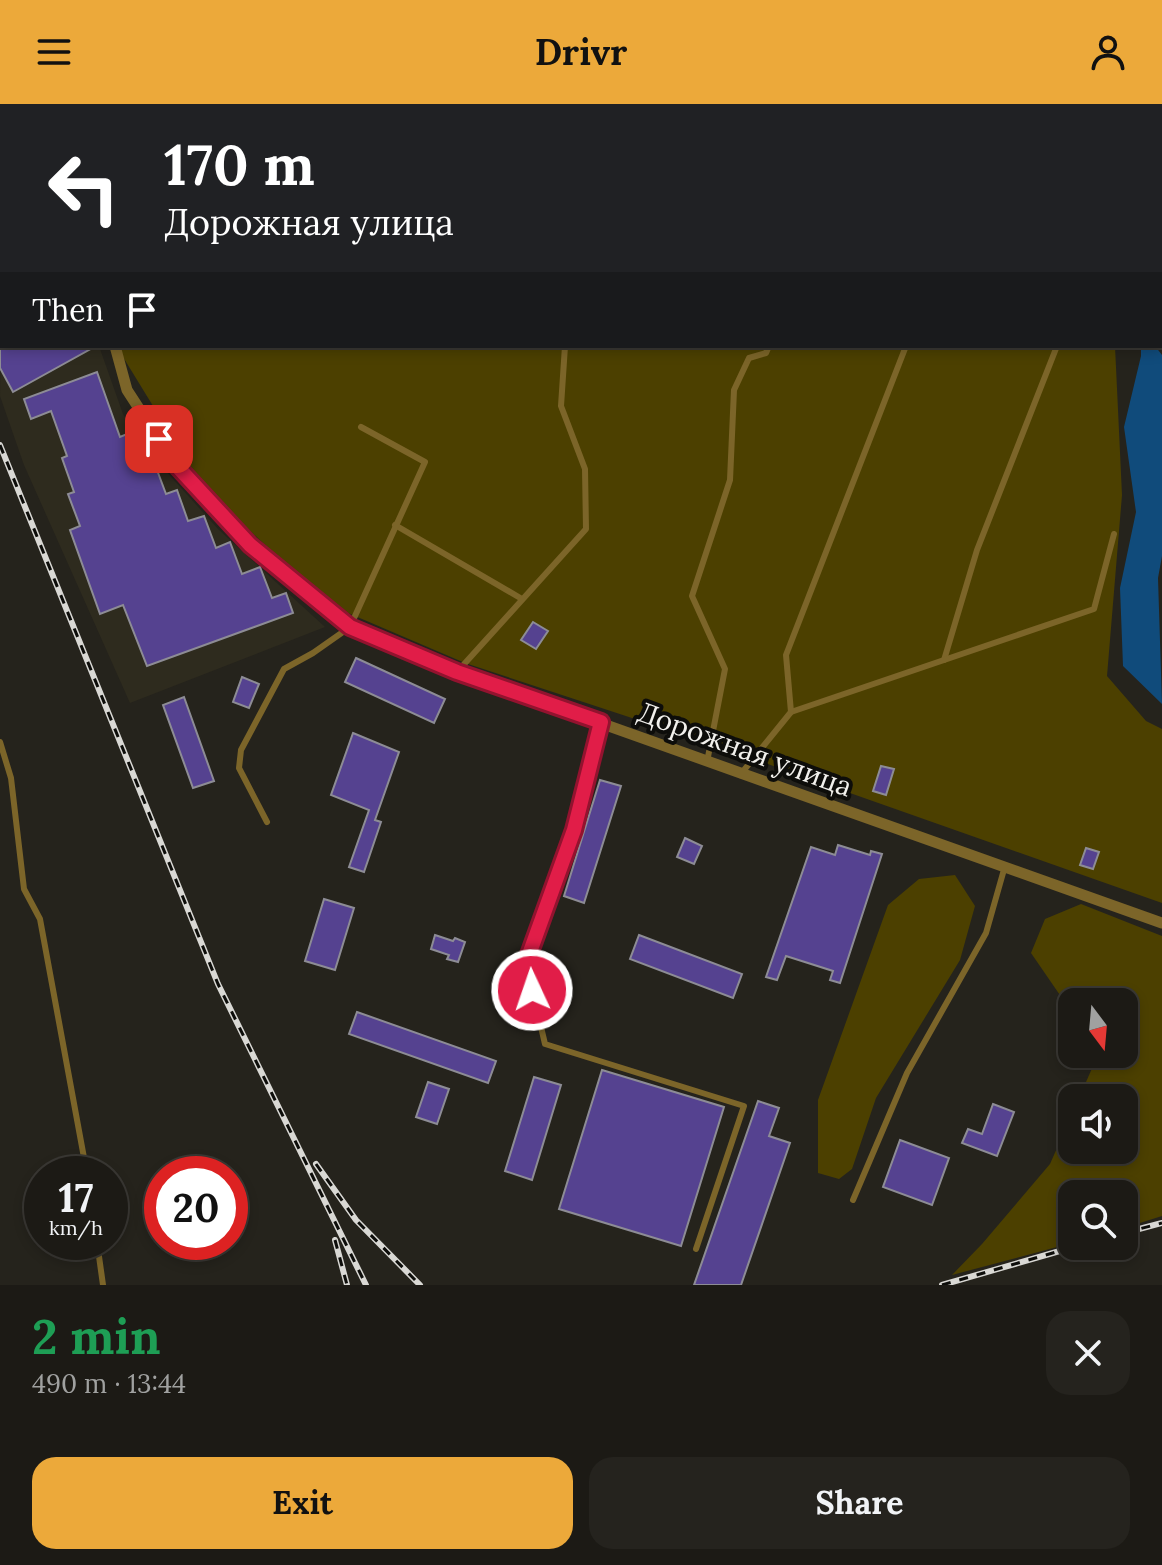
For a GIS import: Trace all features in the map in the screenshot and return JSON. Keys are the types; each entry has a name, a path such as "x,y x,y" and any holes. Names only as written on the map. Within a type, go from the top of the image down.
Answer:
{"street":[{"name":"Дорожная улица","path":"116,348 127,390 175,464 250,545 350,627 457,672 1162,923"}],"lane":[{"path":"457,672 586,529 585,469 561,406 565,348"},
{"path":"707,762 725,669 692,596 730,480 734,390 749,358 766,353 768,348"},
{"path":"791,712 786,655 905,348"},
{"path":"944,660 977,550 1056,348"},
{"path":"267,822 239,768 241,750 284,669 350,627 425,462 361,427"},
{"path":"395,525 522,599"},
{"path":"740,775 791,712 1094,609 1114,534"},
{"path":"601,722 574,830 526,963 545,1044 744,1106 696,1249"},
{"path":"0,742 11,778 24,889 40,919 84,1156"},
{"path":"853,1200 907,1073 986,933 1005,866"},
{"path":"100,1260 103,1285"}],"shaded area":[{"path":"1,348 100,348 123,414 147,450 218,529 325,627 130,703 24,465 0,396"},
{"path":"121,348 1115,348 1122,495 1107,676 1146,721 1162,729 1162,903 711,744 465,663 348,613 278,557 202,486 123,357"},
{"path":"955,875 975,906 960,960 876,1098 852,1169 839,1179 818,1173 818,1100 888,905 919,879"},
{"path":"1081,904 1162,936 1162,1216 1138,1224 1138,1180 1058,1180 1058,1247 952,1275 1050,1164 1058,1146 1058,1164 1138,1164 1138,1084 1085,1084 1092,1068 1138,1068 1138,988 1058,988 1058,992 1031,953 1045,919"}],"water":[{"path":"1141,348 1157,348 1162,355 1162,556 1158,578 1162,704 1123,666 1120,588 1136,512 1124,427"}],"building":[{"path":"0,348 92,348 13,392 0,368"},
{"path":"97,372 120,437 127,434 140,468 154,462 166,494 177,490 188,521 204,516 216,548 230,542 242,574 260,567 272,598 286,593 293,613 147,666 123,605 100,614 70,530 80,526 68,494 74,492 62,458 67,456 51,411 31,419 24,399"},
{"path":"533,622 548,631 536,649 521,640"},
{"path":"356,658 445,699 434,723 345,682"},
{"path":"242,677 259,684 249,708 233,702"},
{"path":"184,697 214,781 193,788 163,705"},
{"path":"353,733 399,752 375,820 381,822 364,872 349,867 369,810 331,795"},
{"path":"881,766 894,769 886,795 873,791"},
{"path":"600,780 621,786 584,903 564,896"},
{"path":"685,838 702,846 694,864 677,857"},
{"path":"838,845 870,855 871,851 882,854 840,983 830,980 833,971 786,956 777,980 766,977 811,847 835,855"},
{"path":"1086,848 1099,852 1093,869 1080,865"},
{"path":"324,899 354,908 335,970 305,961"},
{"path":"435,935 465,942 458,962 447,959 449,955 431,949"},
{"path":"639,935 742,974 733,998 630,959"},
{"path":"357,1012 496,1061 488,1083 349,1034"},
{"path":"602,1070 724,1107 681,1246 559,1209"},
{"path":"534,1077 561,1085 532,1180 505,1171"},
{"path":"428,1082 449,1089 437,1124 416,1117"},
{"path":"758,1101 779,1108 769,1136 790,1143 741,1285 694,1285"},
{"path":"993,1104 1014,1112 997,1156 962,1143 968,1129 982,1134"},
{"path":"900,1140 949,1158 932,1205 883,1187"}],"railway":[{"path":"0,445 218,984 366,1285"},
{"path":"316,1164 356,1220 420,1285"},
{"path":"1138,1229 1162,1223"},
{"path":"335,1240 347,1285"},
{"path":"942,1285 1058,1251"}],"route":[{"path":"159,439 175,464 250,545 350,627 457,672 601,722 574,830 526,963 532,990"}]}
